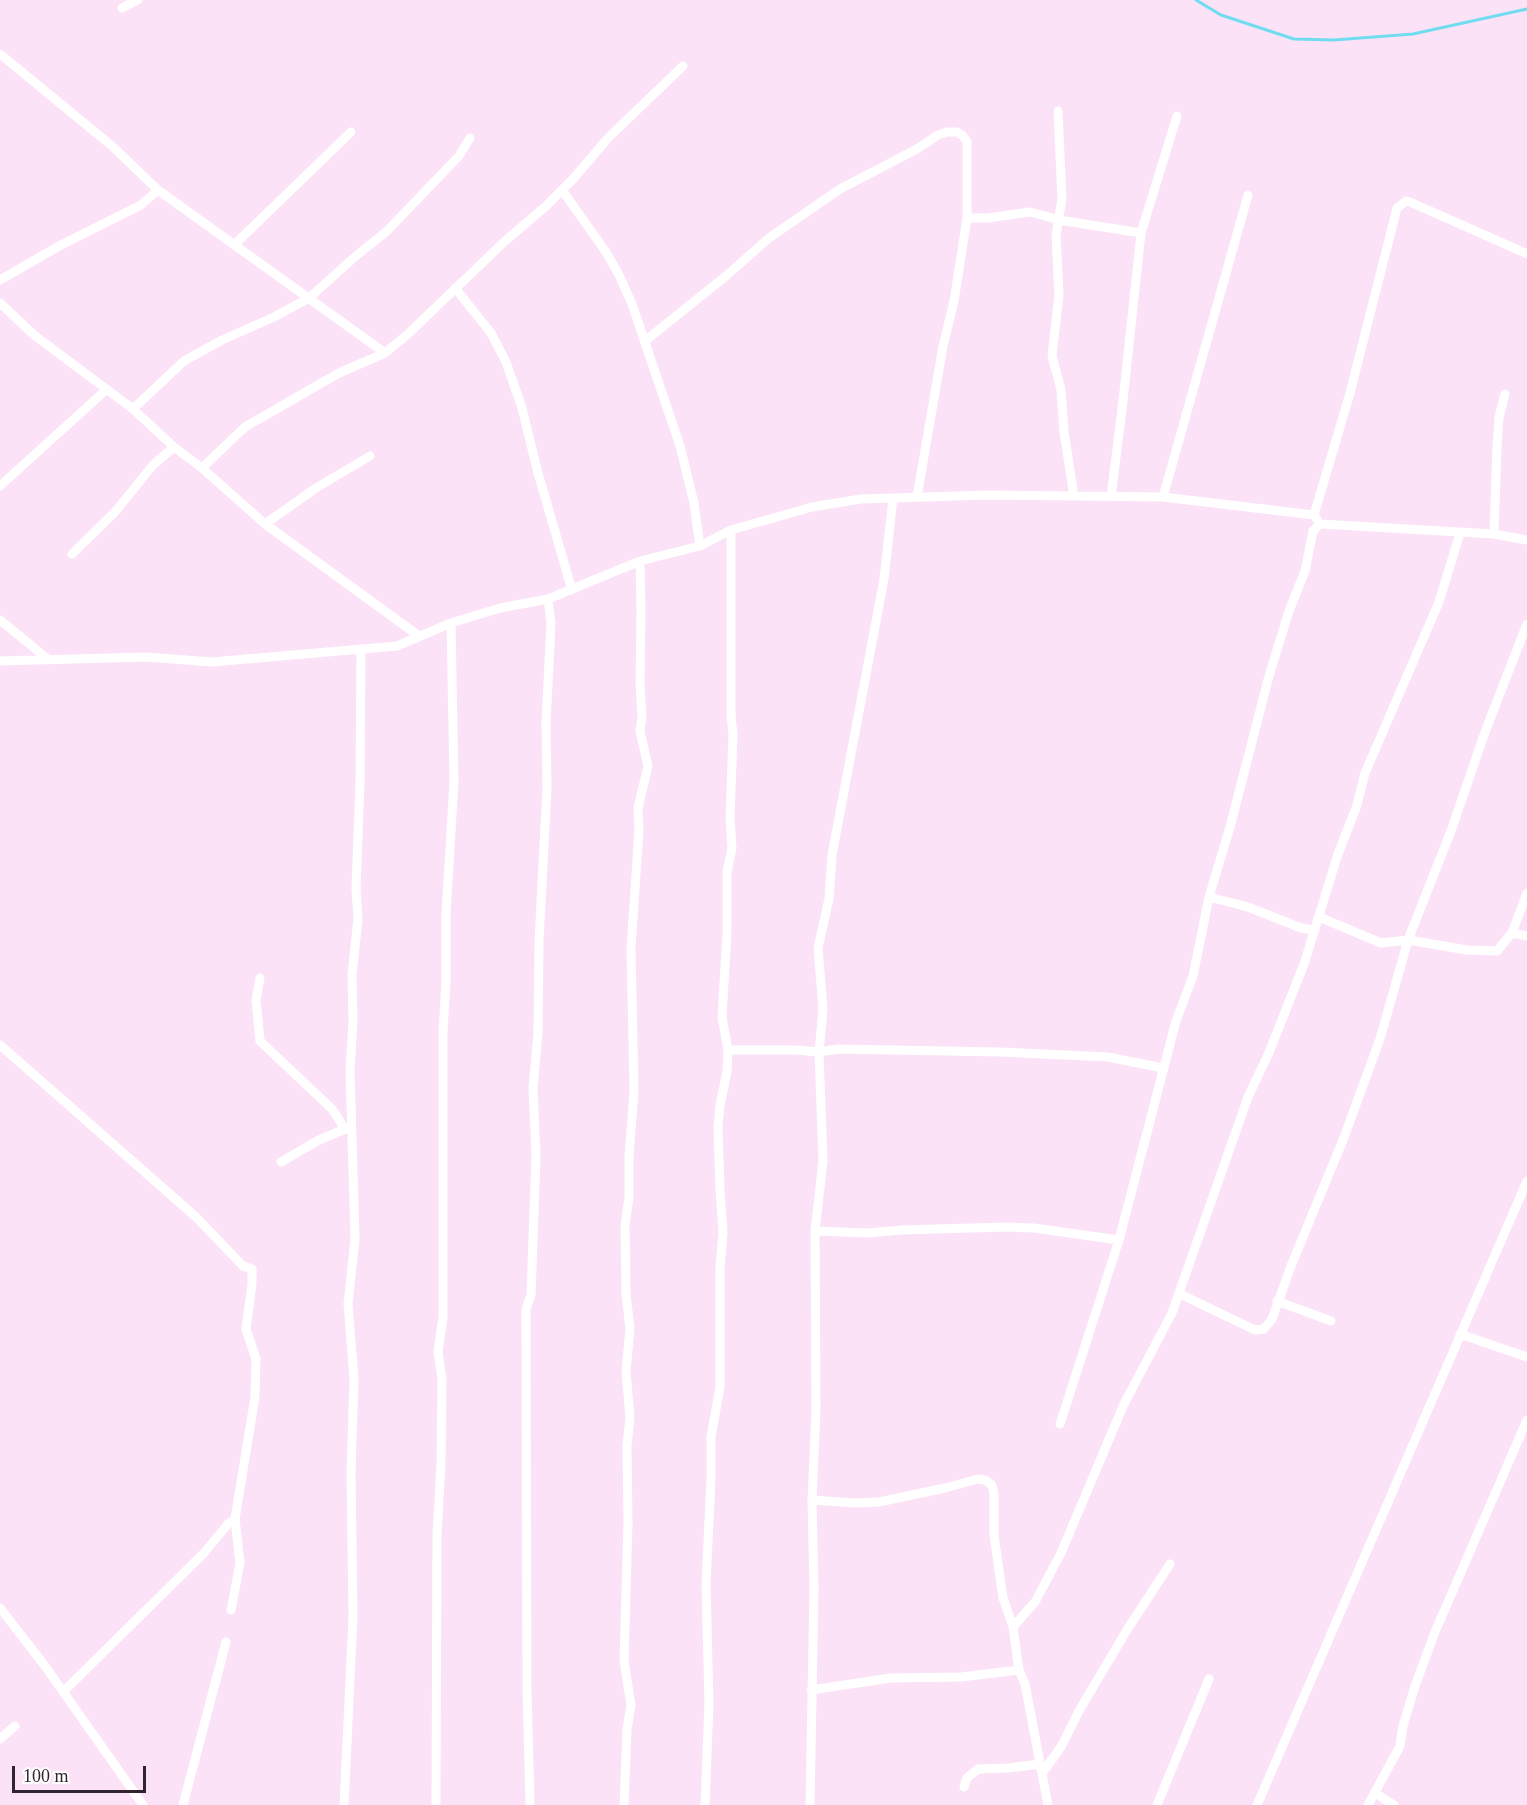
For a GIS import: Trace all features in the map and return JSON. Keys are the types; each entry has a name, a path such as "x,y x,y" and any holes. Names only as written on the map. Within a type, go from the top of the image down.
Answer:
{"street":[{"path":"122,8 138,0"},
{"path":"0,54 112,146 158,190 385,352"},
{"path":"202,468 245,427 339,373 385,352 408,334 562,190 609,137 683,66"},
{"path":"1058,111 1062,199 1056,252 1059,295 1052,356 1061,390 1064,432 1074,496"},
{"path":"1111,497 1124,401 1141,232 1177,116"},
{"path":"234,245 351,132"},
{"path":"645,341 769,238 840,189 917,149 938,135 957,132 967,142 969,177 967,218 954,301 943,346 917,497"},
{"path":"134,409 184,361 309,298 386,232 459,156 470,138"},
{"path":"0,280 61,245 141,205 158,190"},
{"path":"562,190 584,219 619,275 645,341 680,446 694,503 700,546"},
{"path":"1163,498 1248,195"},
{"path":"1060,1424 1119,1240 1176,1021 1193,976 1209,897 1230,827 1278,644 1305,571 1313,531 1397,208 1406,201 1410,202 1527,254"},
{"path":"967,218 988,218 1030,212 1059,220 1141,232"},
{"path":"455,288 491,333 506,362 522,408 572,590"},
{"path":"0,303 34,335 134,409 174,447 202,468 265,524 419,636"},
{"path":"0,486 107,389"},
{"path":"1494,534 1499,417 1505,394"},
{"path":"72,554 115,512 153,465 174,447"},
{"path":"265,524 316,488 370,456"},
{"path":"0,661 146,657 212,662 397,646 451,623 500,608 548,599 640,561 700,546 731,530 812,507 861,499 988,495 1163,498 1317,519 1494,534 1527,540"},
{"path":"810,1805 814,1589 812,1500 816,1401 815,1231 823,1161 819,1052 824,1021 818,948 829,899 832,855 884,579 893,498"},
{"path":"705,1805 709,1704 706,1584 711,1437 720,1387 720,1267 723,1233 718,1127 727,1072 728,1050 722,1017 728,872 732,848 730,818 733,734 731,716 731,530"},
{"path":"1013,1627 1035,1602 1061,1553 1124,1404 1180,1294 1248,1097 1268,1055 1315,930 1365,773 1439,602 1460,532"},
{"path":"624,1805 627,1729 631,1706 624,1661 624,1629 628,1523 627,1446 630,1418 626,1371 630,1329 626,1294 625,1225 629,1198 633,1091 631,948 639,830 638,808 648,766 640,730 642,717 640,561"},
{"path":"530,1805 527,1689 526,1310 531,1295 536,1155 533,1088 538,1033 539,931 547,788 546,723 550,623 548,599"},
{"path":"0,620 49,660"},
{"path":"436,1805 437,1535 442,1400 438,1351 443,1318 443,1032 446,914 454,782 451,623"},
{"path":"1180,1294 1255,1330 1260,1331 1268,1326 1272,1319 1277,1301 1343,1140 1380,1039 1408,940 1451,831 1485,732 1527,624"},
{"path":"344,1805 353,1617 351,1472 355,1412 348,1304 355,1239 349,1127 353,1021 352,974 358,918 356,889 361,774 361,650"},
{"path":"1319,917 1381,943 1408,940 1467,950 1497,951 1512,933 1527,893"},
{"path":"1209,897 1248,907 1301,928 1315,930"},
{"path":"1512,933 1527,936"},
{"path":"260,978 256,1000 260,1041 332,1108 349,1127"},
{"path":"0,1045 196,1217 243,1266 252,1269 246,1329 256,1359 255,1397 235,1519 240,1563 231,1610"},
{"path":"728,1050 819,1052 838,1049 918,1050 1108,1057 1163,1068"},
{"path":"280,1162 319,1140 349,1127"},
{"path":"1257,1805 1527,1181"},
{"path":"815,1231 867,1233 1006,1227 1034,1228 1119,1240"},
{"path":"1277,1301 1331,1321"},
{"path":"1460,1334 1527,1357"},
{"path":"1368,1805 1400,1746 1403,1726 1415,1686 1435,1632 1522,1445 1527,1420"},
{"path":"812,1500 879,1502 978,1479 992,1485 994,1535 1003,1598 1013,1627 1019,1670 1025,1684 1048,1805"},
{"path":"63,1692 204,1553 228,1524 235,1519"},
{"path":"964,1787 967,1778 978,1769 1042,1768 1061,1747 1080,1709 1170,1564"},
{"path":"0,1608 143,1805"},
{"path":"183,1805 226,1642"},
{"path":"811,1690 891,1678 961,1677 1019,1670"},
{"path":"1156,1805 1209,1679"},
{"path":"0,1739 15,1726"},
{"path":"1375,1793 1394,1805"}],"waterway":[{"path":"1196,0 1221,15 1294,39 1334,40 1413,34 1527,9"}]}
